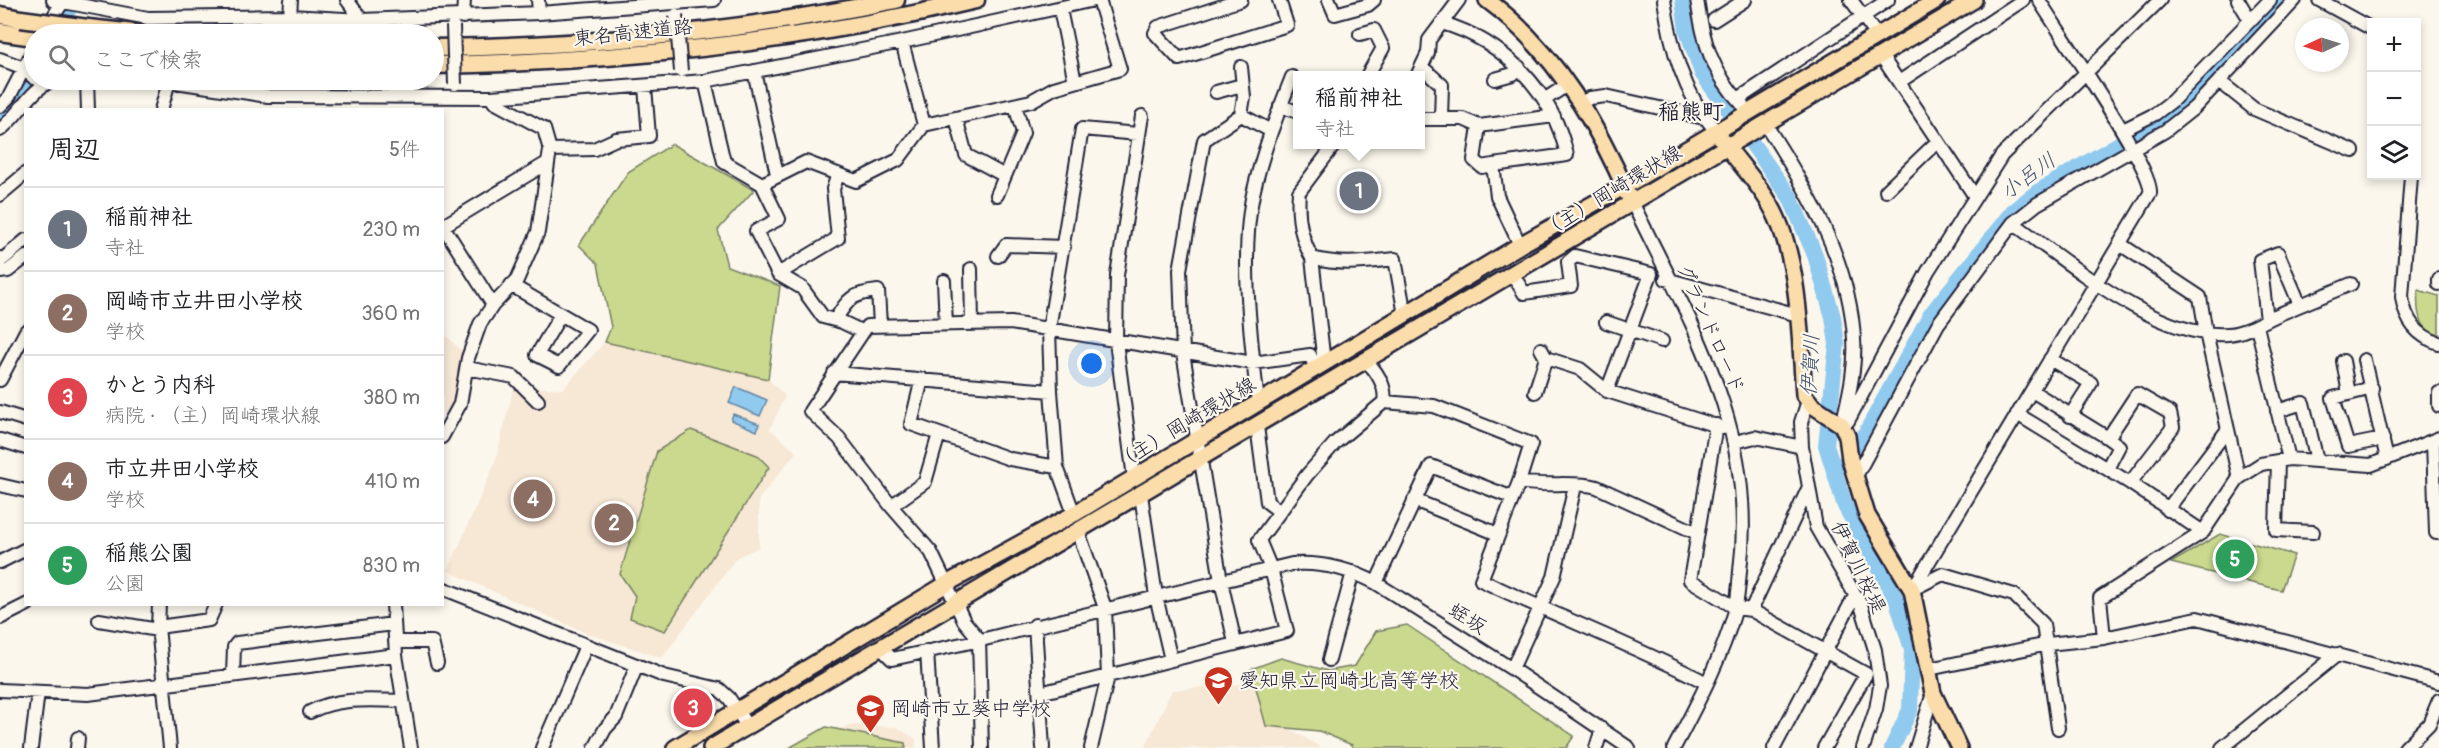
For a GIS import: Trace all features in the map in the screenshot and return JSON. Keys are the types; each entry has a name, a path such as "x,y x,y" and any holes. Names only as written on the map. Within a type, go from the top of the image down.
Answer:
{"highway":[{"name":"東名高速道路","path":"444,48 650,37 766,22 896,0"},
{"name":"東名高速道路","path":"444,64 568,60 663,52 804,33 976,0"},
{"path":"0,15 24,30"},
{"path":"0,32 24,27"}],"main road":[{"path":"1487,0 1526,34 1580,103 1632,202"},
{"path":"1749,110 1878,37 1937,0"},
{"path":"1766,125 1974,0"},
{"name":"（主）岡崎環状線","path":"675,748 948,583 1074,514 1749,110"},
{"name":"（主）岡崎環状線","path":"711,748 1513,275 1632,202 1766,125"},
{"path":"1714,130 1778,219 1792,272 1804,395 1844,431 1867,515 1912,590 1933,693 1959,748"}],"street":[{"path":"290,16 291,0"},
{"path":"347,0 362,20"},
{"path":"457,98 455,84 456,20 464,0"},
{"path":"538,0 539,13"},
{"path":"47,24 60,1 148,18 290,16 362,20 456,20 614,4 668,5 714,0"},
{"path":"229,90 268,96 457,98 645,87 681,78 705,81 1060,9 1094,0"},
{"path":"762,184 777,174 806,162 856,181 898,160 924,125 1031,101 1053,88 1120,69 1099,0"},
{"path":"1241,0 1158,27 1155,33 1179,58 1287,25 1279,0"},
{"path":"1329,0 1335,14 1368,5 1374,0"},
{"path":"1419,71 1428,54 1429,40 1459,0"},
{"path":"1664,0 1675,58 1704,118 1714,130"},
{"path":"1697,0 1703,40 1711,62 1749,110"},
{"path":"1714,20 1745,0"},
{"path":"1851,0 1878,37"},
{"path":"1738,99 1888,0"},
{"path":"1899,82 2024,0"},
{"path":"1912,590 2152,187 2134,148 2038,0"},
{"path":"1844,431 1928,271 1974,195 2002,155 2160,0"},
{"path":"2238,0 2250,20"},
{"path":"2123,130 2155,114 2172,101 2270,0"},
{"path":"1856,478 1938,324 2013,223 2037,204 2165,131 2194,108 2295,0"},
{"path":"2319,0 2367,26"},
{"path":"668,5 681,78"},
{"path":"1060,9 1075,82"},
{"path":"1442,23 1463,29 1519,67 1554,116 1562,132 1567,155 1482,167 1474,160 1479,126"},
{"path":"1360,34 1374,30 1383,48 1369,71"},
{"path":"894,41 924,125"},
{"path":"1882,57 1974,195"},
{"path":"0,60 24,68 9,97 0,106"},
{"path":"1495,79 1512,74 1519,67"},
{"path":"1235,643 1221,581 1183,352 1180,270 1204,140 1241,116 1244,97 1241,68"},
{"path":"754,71 777,174"},
{"path":"1425,75 1442,85 1441,118"},
{"path":"1258,403 1247,270 1252,207 1270,131 1292,77"},
{"path":"705,81 724,162 762,184 779,219 756,231 778,274 802,288 823,317 863,332"},
{"path":"2219,81 2254,109 2353,151"},
{"path":"1216,92 1242,85"},
{"path":"1544,100 1567,85"},
{"path":"550,150 594,149 616,139 649,136 645,87"},
{"path":"0,130 13,120 35,90"},
{"path":"87,90 88,108"},
{"path":"160,108 163,90"},
{"path":"266,108 268,96"},
{"path":"1580,103 1590,98 1606,96 1704,118"},
{"path":"444,432 460,404 467,368 480,324 493,304 517,280 537,232 550,150 544,129 494,102 491,97"},
{"path":"997,195 1023,133 1015,105"},
{"path":"1280,106 1293,110"},
{"path":"1134,478 1116,342 1117,275 1142,116"},
{"path":"1241,116 1270,131"},
{"path":"1425,119 1463,119 1479,126 1554,116"},
{"path":"956,118 966,155 1005,176"},
{"path":"1766,125 1802,180 1829,239 1850,306 1854,341 1851,388 1844,431"},
{"path":"1074,514 1057,467 1049,329 1082,129 1138,134"},
{"path":"1886,191 1938,141"},
{"path":"1320,365 1312,258 1305,245 1297,217 1299,192 1331,149"},
{"path":"444,225 547,163"},
{"path":"1493,165 1497,196 1520,245"},
{"path":"778,274 838,238 833,189 838,174"},
{"path":"1,193 24,175"},
{"path":"2411,180 2402,297 2404,311 2420,335 2439,343"},
{"name":"グランドロード","path":"1632,202 1718,382 1734,436 1743,484 1744,543 1736,608 1725,644 1674,748"},
{"path":"2013,223 2096,283 2139,309 2178,327 2206,333 2230,334 2262,323 2351,284"},
{"path":"444,228 493,304"},
{"path":"0,258 2,260 24,242"},
{"path":"2120,244 2200,297 2239,478"},
{"path":"998,256 1006,245 1064,247"},
{"path":"2300,305 2278,253 2260,260 2262,323 2284,460 2277,530 2313,532"},
{"path":"1513,275 1524,293 1571,286 1568,262 1575,256 1651,274 1798,315"},
{"path":"1312,258 1333,264 1395,259 1405,315"},
{"path":"0,272 8,271 24,259"},
{"path":"970,269 972,324"},
{"path":"1607,391 1651,274"},
{"path":"2439,279 2439,284"},
{"path":"944,281 946,324"},
{"path":"512,285 561,314"},
{"path":"835,320 848,300 856,294 878,291 880,325"},
{"path":"1606,322 1662,341"},
{"path":"982,748 979,639 964,621 948,583 931,552 891,506 839,438 810,411 867,326 1011,323 1253,363 1310,356 1320,365"},
{"path":"0,380 22,346"},
{"path":"1535,392 1544,353 1580,369 1607,391 1716,425 1734,436 1755,437 1802,447"},
{"path":"2050,359 2091,383 2070,416"},
{"path":"2364,360 2387,459"},
{"path":"1040,693 1287,631 1271,569 1259,540 1279,511 1335,443 1384,402 1386,395 1375,368 1365,361"},
{"path":"2343,361 2349,394"},
{"path":"467,368 514,377 538,401"},
{"path":"834,373 1051,391"},
{"path":"922,379 911,424 1010,459 1057,467"},
{"path":"2372,388 2333,398 2348,446 2383,439"},
{"path":"2032,391 2119,446 2107,469"},
{"path":"2108,438 2138,393 2170,413 2173,427 2130,483"},
{"path":"2439,393 2439,406"},
{"name":"伊賀川桜堤","path":"1808,401 1801,422 1802,447 1816,527 1861,605 1875,650 1880,686 1876,709 1863,748"},
{"path":"1384,402 1434,406 1531,444 1520,482 1480,580 1539,608 1610,637 1707,683"},
{"path":"2277,411 2303,403 2317,460"},
{"path":"0,412 24,419"},
{"path":"2017,414 2130,483 2203,532"},
{"path":"1716,425 1690,580 1736,608 1751,610 1825,649 1866,674 1824,748"},
{"path":"1257,426 1268,502 1279,511"},
{"path":"2167,510 2228,429"},
{"path":"891,506 925,482 939,434"},
{"path":"2104,638 2100,598 2203,532 2239,478 2261,464 2284,460 2317,460 2362,465 2387,459 2436,439 2436,533 2439,533"},
{"path":"0,440 24,447"},
{"path":"1376,583 1431,466 1513,498"},
{"path":"1520,482 1541,486 1597,487 1697,533"},
{"path":"0,485 24,490"},
{"path":"1512,669 1554,577 1575,486"},
{"path":"1751,610 1808,488"},
{"path":"1141,495 1156,596 1171,660"},
{"path":"1414,500 1498,534"},
{"path":"1077,531 1105,608 1108,675 1091,748"},
{"path":"0,562 24,550"},
{"name":"蛭坂","path":"880,647 892,658 985,639 1105,608 1305,563 1353,572 1376,583 1512,669 1629,748"},
{"path":"1329,660 1353,572"},
{"path":"1912,590 1943,574 2014,595 2043,624 2048,644 2058,728"},
{"path":"444,589 663,676 719,689 747,726"},
{"path":"1774,748 1852,601"},
{"path":"0,618 24,606"},
{"path":"159,606 158,629 170,748"},
{"path":"99,620 158,629 209,620 215,606"},
{"path":"393,606 396,649 411,748"},
{"path":"1929,669 2048,644 2104,638 2198,618 2439,682"},
{"path":"232,675 234,647 237,644 394,624"},
{"path":"1035,625 1043,748"},
{"path":"0,690 88,694 232,675 432,642 437,663"},
{"path":"542,748 586,646"},
{"path":"927,651 933,748"},
{"path":"2222,748 2338,654"},
{"path":"596,748 605,729 616,717 637,665"},
{"path":"31,748 38,692"},
{"path":"1916,748 1933,693"},
{"path":"310,712 321,706 373,700 403,700"},
{"path":"2404,748 2429,724 2439,700"},
{"path":"1596,748 1602,729"}],"shaded area":[{"path":"444,334 466,355 456,402 444,427"},
{"path":"605,342 768,379 785,396 770,429 796,452 759,499 759,547 737,557 662,658 586,633 448,571 495,463 514,386 563,389"},
{"name":"愛知県立岡崎北高等学校","path":"1266,682 1275,720 1322,748 1145,748 1172,690"},
{"name":"岡崎市立葵中学校","path":"849,725 896,727 916,739 915,748 813,748 817,742"}],"green space":[{"path":"672,144 754,190 718,230 727,266 780,286 768,379 605,342 611,327 598,264 579,245 628,172"},
{"path":"2418,290 2439,296 2439,339 2427,330 2420,319"},
{"path":"691,430 757,455 769,467 665,631 630,618 635,596 620,574 657,451"},
{"path":"2220,534 2294,555 2281,590 2171,563"},
{"path":"1407,625 1574,736 1566,748 1352,748 1352,745 1319,731 1266,726 1251,669 1281,658 1328,671 1355,666 1376,631"},
{"path":"826,727 905,743 906,748 789,748"}],"water":[{"path":"736,387 767,400 760,416 729,403"},
{"path":"733,414 759,424 757,431 731,420"}],"waterway":[{"path":"60,24 74,0"},
{"name":"伊賀川","path":"1683,0 1687,30 1702,73 1790,197 1815,255 1833,317 1837,344 1826,445 1845,506 1897,601 1912,649 1910,710 1892,748"},
{"name":"小呂川","path":"1842,466 1858,447 1931,314 2013,211 2036,193 2163,118 2185,100 2286,0"},
{"path":"0,119 20,97 24,89"}],"tunnel":[{"path":"883,0 891,37"}],"place":[{"name":"稲前神社","path":"1359,191"},
{"name":"市立井田小学校","path":"533,499"},
{"name":"岡崎市立井田小学校","path":"614,523"},
{"name":"稲熊公園","path":"2235,559"},
{"name":"愛知県立岡崎北高等学校","path":"1218,706"},
{"name":"かとう内科","path":"693,708"},
{"name":"岡崎市立葵中学校","path":"870,734"}],"district":[{"name":"稲熊町","path":"1691,111"}]}
